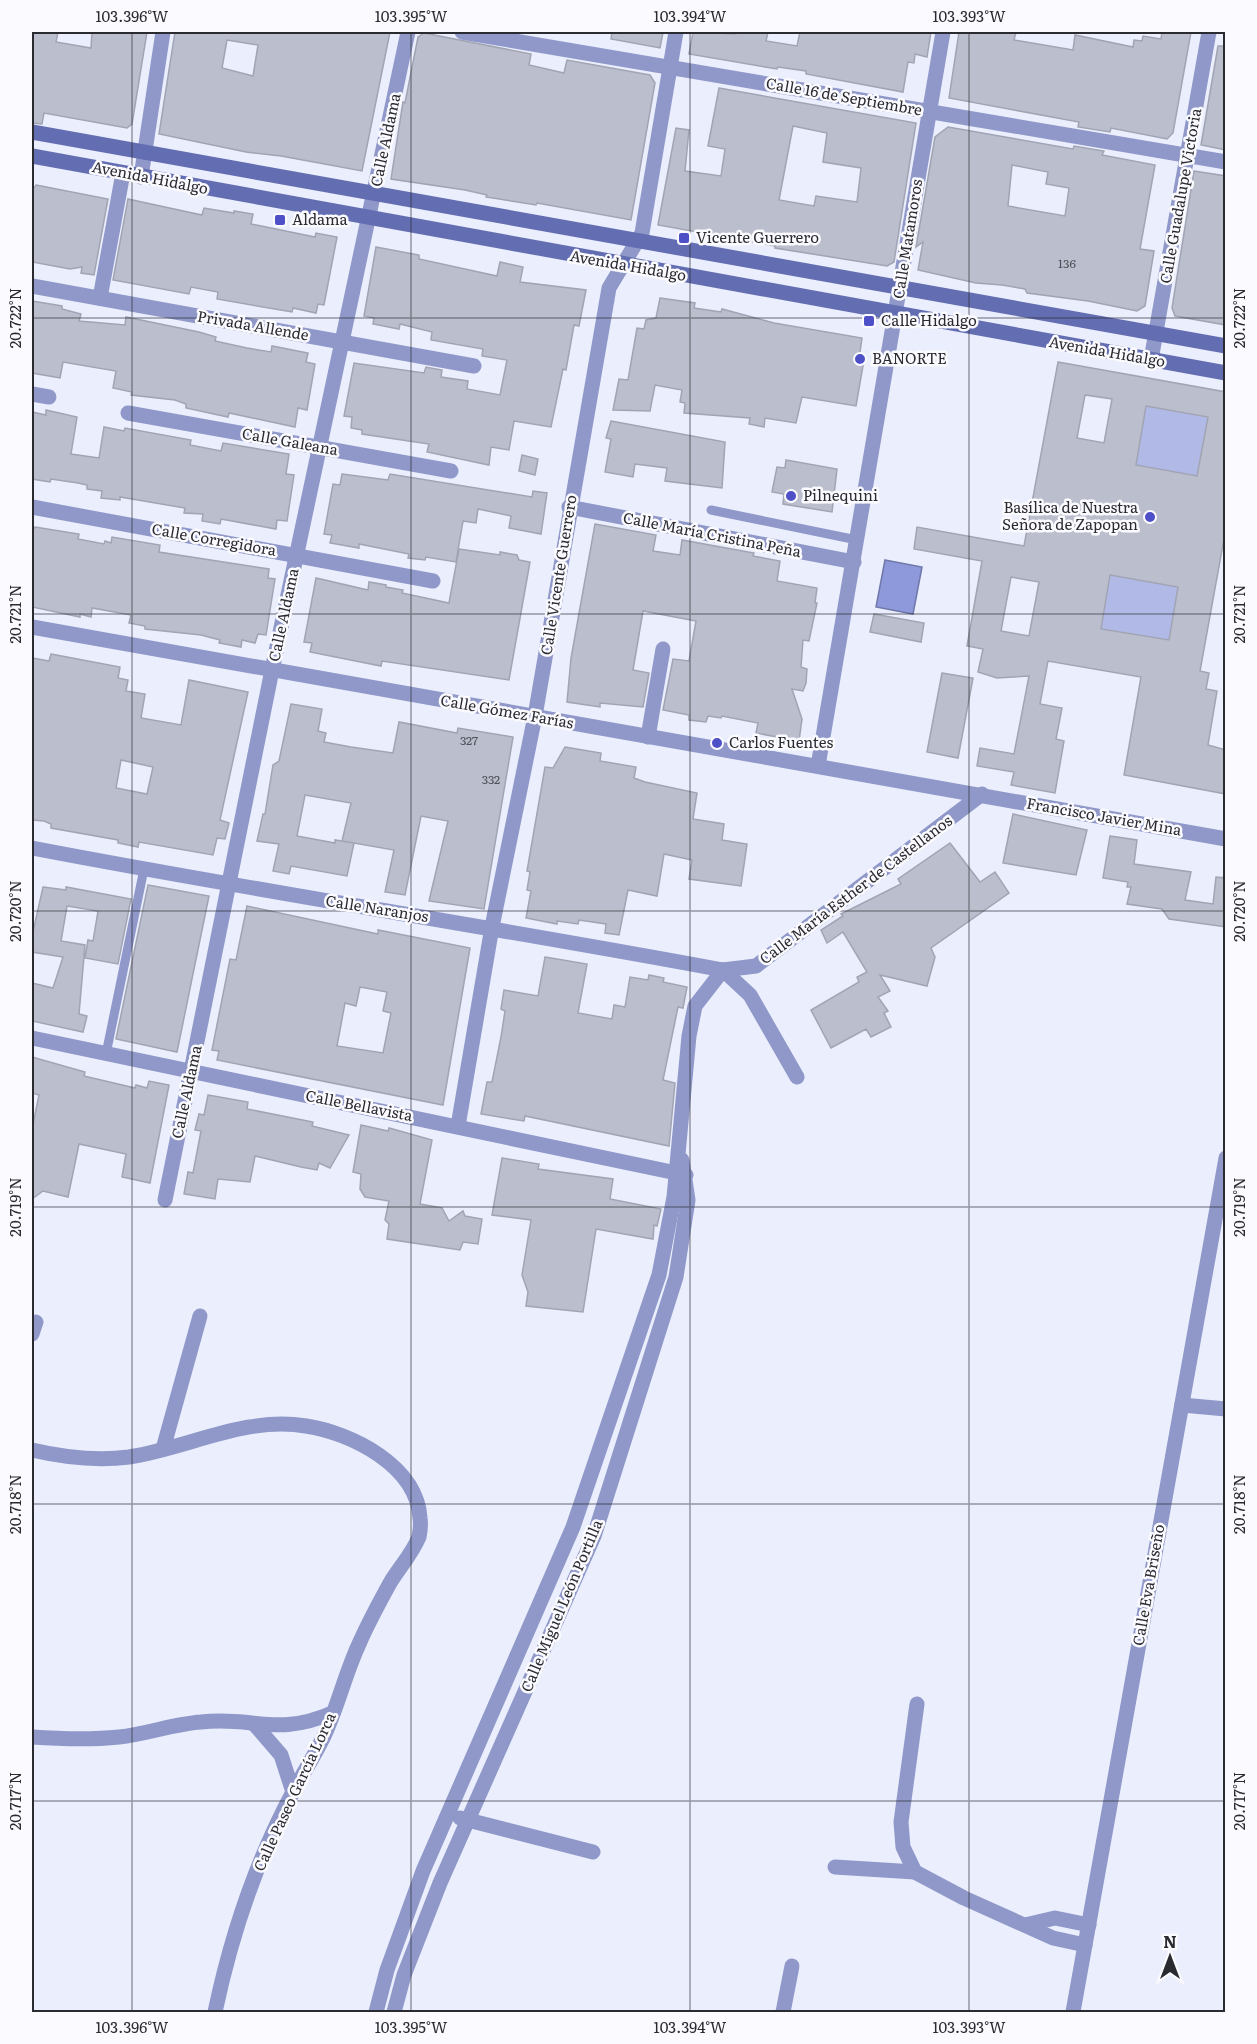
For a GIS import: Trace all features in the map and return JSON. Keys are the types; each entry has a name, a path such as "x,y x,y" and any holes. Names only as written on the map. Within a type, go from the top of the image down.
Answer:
{"main road":[{"name":"Avenida Hidalgo","path":"32,132 1226,346"},
{"name":"Avenida Hidalgo","path":"32,156 895,315 1226,373"}],"street":[{"path":"141,177 163,32"},
{"name":"Calle Aldama","path":"165,1200 272,670 408,32"},
{"name":"Calle 16 de Septiembre","path":"462,32 1226,162"},
{"name":"Calle Vicente Guerrero","path":"458,1126 492,927 535,716 609,288 642,233 676,32"},
{"name":"Calle Matamoros","path":"818,766 943,32"},
{"name":"Calle Guadalupe Victoria","path":"1151,360 1189,156 1209,32"},
{"path":"100,298 123,173"},
{"name":"Privada Allende","path":"32,286 474,366"},
{"path":"32,394 49,397"},
{"name":"Calle Galeana","path":"128,413 451,471"},
{"name":"Calle Corregidora","path":"32,507 432,581"},
{"name":"Calle María Cristina Peña","path":"570,507 854,562"},
{"name":"Calle Gómez Farías","path":"32,627 982,794"},
{"path":"648,737 663,648"},
{"name":"Francisco Javier Mina","path":"982,794 1226,839"},
{"name":"Calle María Esther de Castellanos","path":"723,970 756,966 982,794"},
{"name":"Calle Naranjos","path":"32,848 229,885 492,927 723,970"},
{"path":"723,970 750,995 797,1077"},
{"name":"Calle Miguel León Portilla","path":"397,2012 422,1929 594,1536 676,1277 688,1200 681,1173 680,1151 689,1036 695,1006 723,970"},
{"name":"Calle Bellavista","path":"32,1038 681,1173"},
{"name":"Calle Eva Briseño","path":"1074,2013 1226,1158"},
{"name":"Calle Miguel León Portilla","path":"376,2010 409,1909 573,1527 659,1275 681,1173"},
{"path":"163,1449 200,1316"},
{"path":"1182,1405 1226,1409"},
{"name":"Calle Paseo García Lorca","path":"32,1450 91,1458 128,1457 253,1426 279,1423 333,1432 374,1453 396,1468 410,1485 420,1517 419,1536 372,1616 357,1648 325,1734 293,1792 258,1868 236,1926 215,2013"},
{"path":"573,1527 594,1536"},
{"path":"915,1872 903,1847 902,1822 917,1704"},
{"path":"32,1737 74,1740 120,1737 200,1722 230,1721 255,1725 296,1725 332,1713"},
{"path":"255,1725 281,1755 293,1792"},
{"path":"448,1815 594,1852"},
{"path":"835,1867 915,1872 964,1898 1053,1938 1085,1945"},
{"path":"1024,1924 1055,1918 1089,1924"},
{"path":"783,2013 792,1966"},
{"path":"376,2010 397,2012"}],"lane":[{"path":"711,510 857,540"},
{"path":"106,1054 144,869"}],"shaded area":[{"path":"1146,406 1208,417 1197,476 1136,465"},
{"path":"885,560 922,567 913,614 876,607"},
{"path":"1110,575 1178,587 1169,640 1101,629"}],"building":[{"path":"32,32 58,32 56,42 91,48 92,32 147,32 132,124 127,128 44,113 42,124 32,123"},
{"path":"175,32 390,32 362,171 246,152 159,134","holes":["227,40 258,45 253,76 222,68"]},
{"path":"612,32 663,32 660,48 611,39"},
{"path":"693,32 736,34 737,32 768,32 766,41 797,46 800,32 931,32 927,57 915,54 914,63 908,62 903,92 806,74 806,71 778,67 777,69 689,54"},
{"path":"959,32 1016,32 1014,40 1073,50 1075,35 1133,47 1134,40 1142,41 1143,36 1161,39 1162,32 1191,32 1173,133 1167,139 1111,128 1110,132 1078,127 1079,122 949,98"},
{"path":"424,33 531,54 529,65 564,73 567,60 650,75 655,83 631,220 391,179 403,102 405,103 418,37"},
{"path":"1218,46 1226,46 1226,150 1201,145"},
{"path":"719,88 916,123 894,262 887,266 775,248 775,246 658,225 676,128 689,130 685,171 721,176 725,149 708,146","holes":["793,126 827,133 823,162 861,168 857,202 816,196 814,206 779,200"]},
{"path":"948,127 1073,149 1074,146 1104,151 1102,155 1155,165 1140,249 1154,251 1145,306 1137,311 1088,301 1027,293 1025,289 976,283 918,270 923,242 916,247 935,137","holes":["1012,165 1048,172 1046,184 1069,188 1065,216 1008,206"]},
{"path":"1194,171 1226,176 1226,325 1175,316 1172,308"},
{"path":"36,185 108,199 94,275 81,273 82,267 70,269 32,262 32,187"},
{"path":"128,199 202,215 204,208 253,214 251,224 315,237 316,233 337,237 324,305 318,304 316,313 293,308 292,312 217,299 218,292 191,287 189,294 113,280"},
{"path":"376,247 419,255 419,259 497,276 500,262 523,267 520,282 586,290 579,326 574,325 566,370 563,369 551,427 514,421 509,450 491,447 489,465 427,452 429,444 362,434 362,430 351,428 352,417 344,416 354,363 424,373 426,367 442,370 441,377 468,381 467,389 500,395 507,360 482,356 483,349 431,340 432,332 400,324 399,329 373,324 374,318 364,316"},
{"path":"660,298 695,303 694,308 721,312 722,309 774,323 862,338 859,359 864,360 856,406 802,397 796,423 765,418 764,427 749,424 750,418 684,413 685,403 680,402 682,390 655,385 650,411 613,410 619,379 628,380 637,328 644,329 646,320 656,318"},
{"path":"32,301 62,306 62,309 81,314 79,321 125,325 126,317 199,332 216,337 215,341 247,348 271,352 272,346 308,353 306,362 315,364 307,410 298,408 295,427 229,413 228,417 186,408 186,404 175,400 131,395 132,392 113,388 116,371 63,362 60,378 32,373"},
{"name":"Basílica de Nuestra Señora de Zapopan","path":"1058,362 1226,392 1226,528 1200,671 1209,673 1206,689 1217,691 1208,745 1226,750 1226,794 1124,775 1141,677 1048,661 1040,704 1062,708 1056,739 1064,741 1055,793 1011,785 1014,772 977,766 980,748 1014,754 1029,676 997,678 978,672 983,649 967,646 982,561 914,549 917,527 1024,546","holes":["1085,395 1112,399 1104,443 1077,438","1146,406 1208,417 1197,476 1136,465","1110,575 1178,587 1169,640 1101,629","1011,577 1039,582 1029,636 1001,631"]},
{"path":"46,410 77,417 71,454 99,458 104,427 124,431 125,428 191,440 190,445 221,451 223,443 289,454 286,474 294,475 287,521 277,520 276,529 221,519 220,524 202,521 203,514 184,513 185,508 120,497 120,500 101,498 102,491 87,489 87,485 51,479 50,482 32,479 32,412 46,415"},
{"path":"611,421 725,442 722,488 665,481 667,468 635,464 633,477 605,472 611,439 606,438"},
{"path":"522,455 538,459 535,475 519,471"},
{"path":"786,460 837,469 832,512 783,504 784,494 772,492 777,467 785,468"},
{"path":"342,474 388,480 390,474 532,497 533,491 547,493 541,534 509,528 511,516 478,509 476,523 463,521 456,562 426,557 425,560 408,558 409,554 359,544 359,548 330,543 332,535 324,534 333,484 340,485"},
{"path":"595,524 656,535 653,551 680,555 682,540 754,553 753,556 780,561 777,581 817,588 815,603 817,603 809,641 803,640 801,667 807,669 806,683 803,691 792,689 802,719 799,741 756,733 758,723 722,716 721,718 708,716 706,722 689,720 689,715 663,710 673,659 689,661 696,621 643,611 633,670 649,673 643,707 600,703 600,707 567,702 571,658"},
{"path":"35,527 79,534 78,539 104,544 105,541 111,543 112,537 160,545 159,552 269,569 268,578 275,579 266,635 258,634 255,643 242,640 241,647 219,643 220,640 201,635 145,629 145,626 129,623 131,615 92,608 91,617 80,614 80,617 32,607 32,531"},
{"path":"459,549 517,555 519,560 530,562 509,680 382,661 381,666 310,652 312,643 304,642 316,578 368,590 369,582 386,585 386,587 403,590 402,593 449,603"},
{"path":"874,614 924,623 921,642 870,632"},
{"path":"51,654 120,667 118,678 128,680 126,691 145,694 141,718 181,725 189,680 248,692 220,820 229,823 225,839 217,838 213,855 139,842 138,847 118,843 118,840 51,828 51,824 44,821 32,820 32,658 49,661","holes":["121,760 153,767 147,794 116,788"]},
{"path":"942,673 973,678 958,758 927,752"},
{"path":"291,704 322,709 318,731 326,733 324,742 351,747 393,753 399,722 457,733 458,728 513,737 484,909 429,901 448,821 421,816 405,895 385,892 394,850 354,843 347,876 291,866 289,874 273,871 279,844 257,841 263,814 265,814 273,765 279,761","holes":["305,795 351,803 342,841 335,840 335,843 297,836"]},
{"path":"565,747 601,753 600,761 636,767 634,778 645,782 697,793 693,819 724,824 722,840 747,844 741,886 689,879 692,860 664,854 657,896 628,890 619,935 605,933 606,924 579,920 578,924 557,921 557,924 526,918 531,891 527,890 530,872 527,871 545,767 553,768"},
{"path":"1013,814 1087,830 1076,875 1003,863"},
{"path":"1110,836 1137,840 1134,864 1191,872 1185,900 1213,904 1216,877 1226,878 1226,927 1169,919 1162,909 1127,904 1131,887 1127,887 1128,882 1103,878"},
{"path":"950,843 980,882 995,872 1009,893 931,948 935,957 927,986 880,975 890,991 878,997 888,1011 884,1013 891,1027 871,1037 866,1029 831,1048 811,1010 859,982 857,977 867,972 843,932 827,943 821,930 843,916 841,914 901,884 898,879"},
{"path":"148,885 209,896 177,1052 116,1039"},
{"path":"43,887 66,890 66,887 131,899 118,964 85,958 88,940 93,941 98,911 67,906 61,941 85,945 79,1014 87,1016 83,1032 32,1021 32,983 53,988 63,957 32,952 32,936"},
{"path":"247,906 378,934 378,930 470,948 443,1105 217,1060 219,1051 212,1050 230,959 236,960","holes":["360,987 387,992 383,1011 391,1013 383,1053 337,1046 345,1003 356,1006"]},
{"path":"545,957 587,964 578,1013 612,1019 614,1005 625,1007 630,977 648,980 649,975 664,978 663,982 687,987 683,1008 678,1007 663,1080 675,1083 669,1146 525,1116 524,1121 481,1114 487,1082 492,1082 501,1037 505,1011 501,1009 504,990 538,996"},
{"path":"32,1057 85,1072 84,1076 135,1088 136,1085 147,1088 149,1081 169,1085 150,1183 122,1177 126,1154 79,1144 68,1197 43,1191 32,1199 32,1129 39,1095 32,1093"},
{"path":"208,1095 248,1102 247,1109 313,1122 312,1126 349,1135 330,1168 319,1163 317,1170 255,1156 250,1182 218,1179 215,1199 184,1194 188,1172 193,1173 201,1131 195,1130 199,1114 204,1115"},
{"path":"361,1125 388,1131 389,1128 432,1140 420,1204 442,1208 449,1221 463,1211 465,1216 482,1219 478,1244 463,1242 460,1250 387,1239 389,1224 385,1220 389,1201 365,1197 360,1189 361,1174 353,1172"},
{"path":"502,1158 539,1164 538,1169 613,1179 610,1199 661,1209 657,1226 654,1225 653,1239 596,1229 583,1312 526,1306 528,1292 522,1275 531,1220 492,1215"}],"place":[{"name":"Aldama","path":"280,220"},
{"name":"Vicente Guerrero","path":"684,238"},
{"name":"Calle Hidalgo","path":"869,321"},
{"name":"BANORTE","path":"860,359"},
{"name":"Pilnequini","path":"791,496"},
{"name":"Basílica de Nuestra Señora de Zapopan","path":"1150,517"},
{"name":"Carlos Fuentes","path":"717,743"}]}
